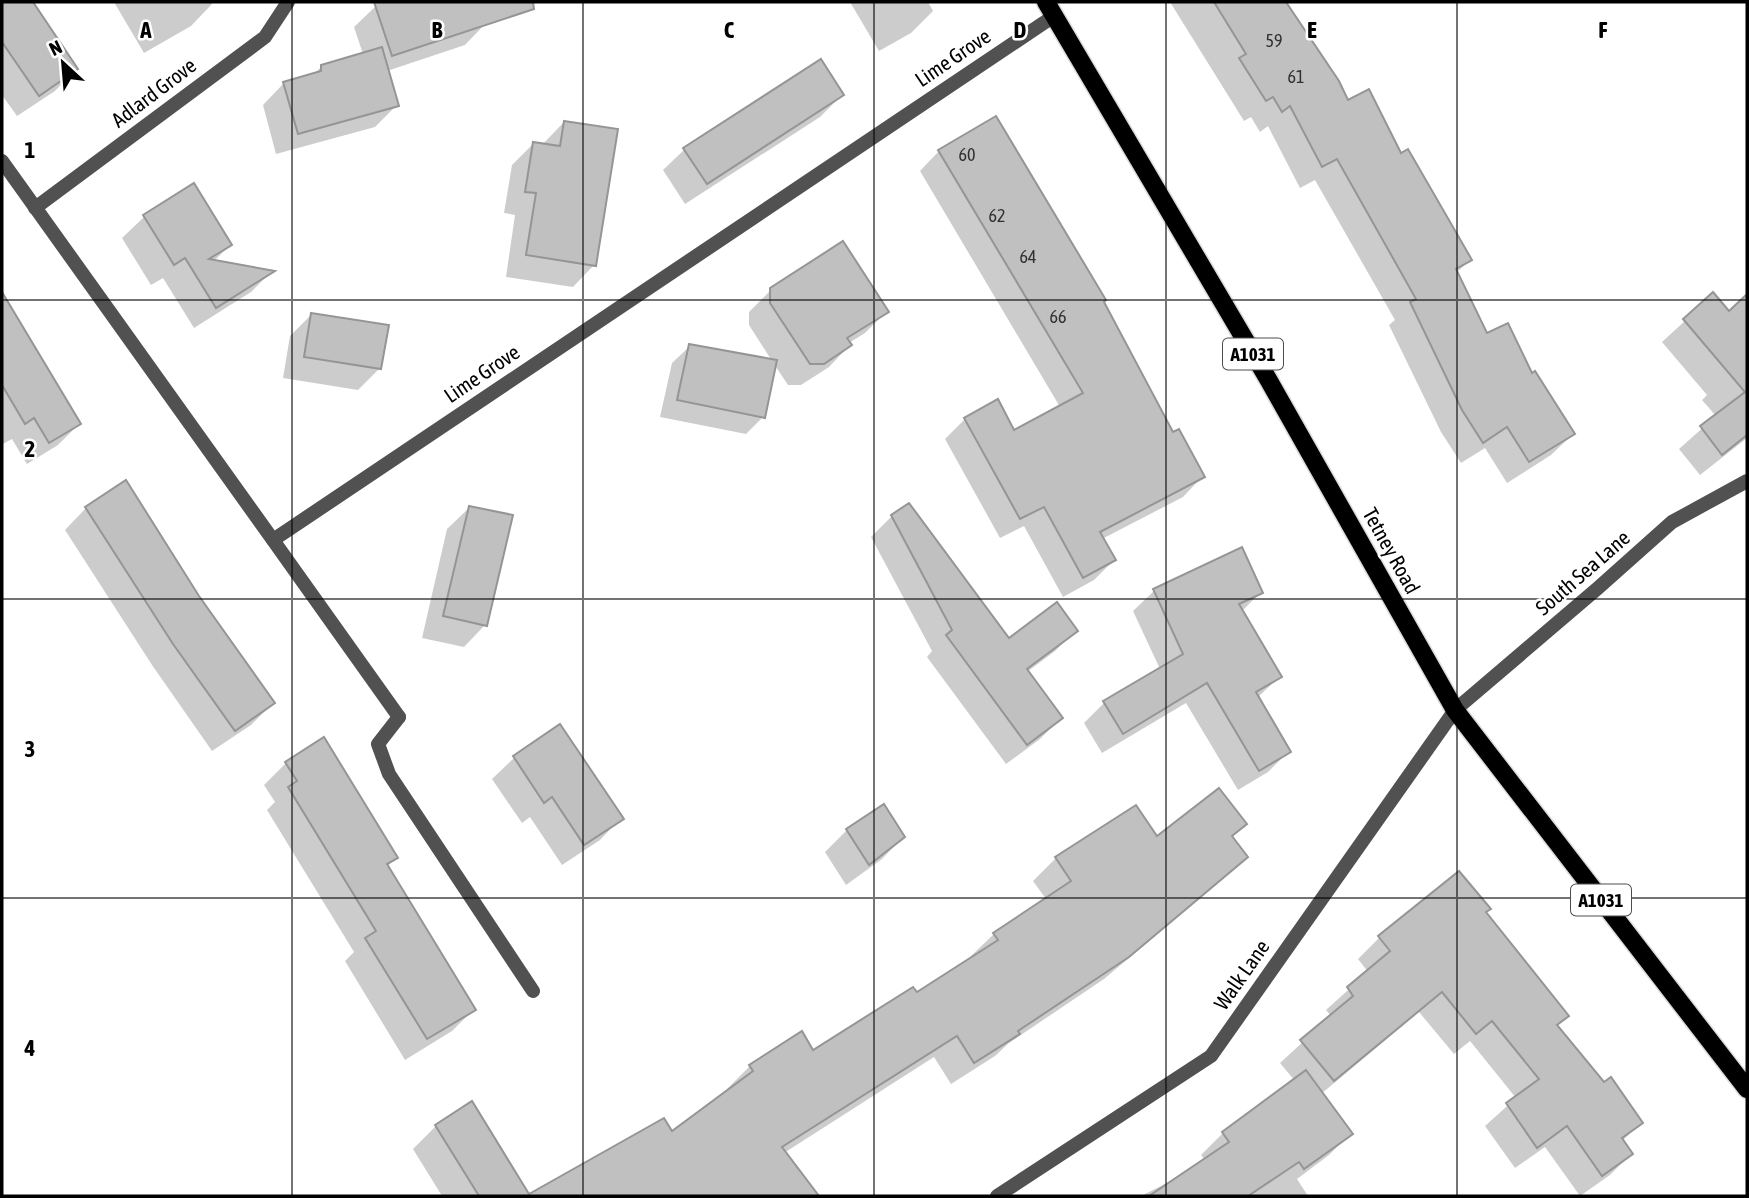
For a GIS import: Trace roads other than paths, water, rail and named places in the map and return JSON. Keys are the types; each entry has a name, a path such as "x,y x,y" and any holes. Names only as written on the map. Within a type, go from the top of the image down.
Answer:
{"main road":[{"name":"Tetney Road","path":"1050,9 1268,379 1455,710 1747,1089"}],"street":[{"name":"Adlard Grove","path":"35,208 265,37 288,2"},
{"name":"Lime Grove","path":"273,540 1050,9"},
{"path":"2,162 399,717 378,744 389,774 533,991"},
{"name":"South Sea Lane","path":"1455,710 1672,522 1747,481"},
{"name":"Walk Lane","path":"997,1196 1211,1056 1455,710"}]}
